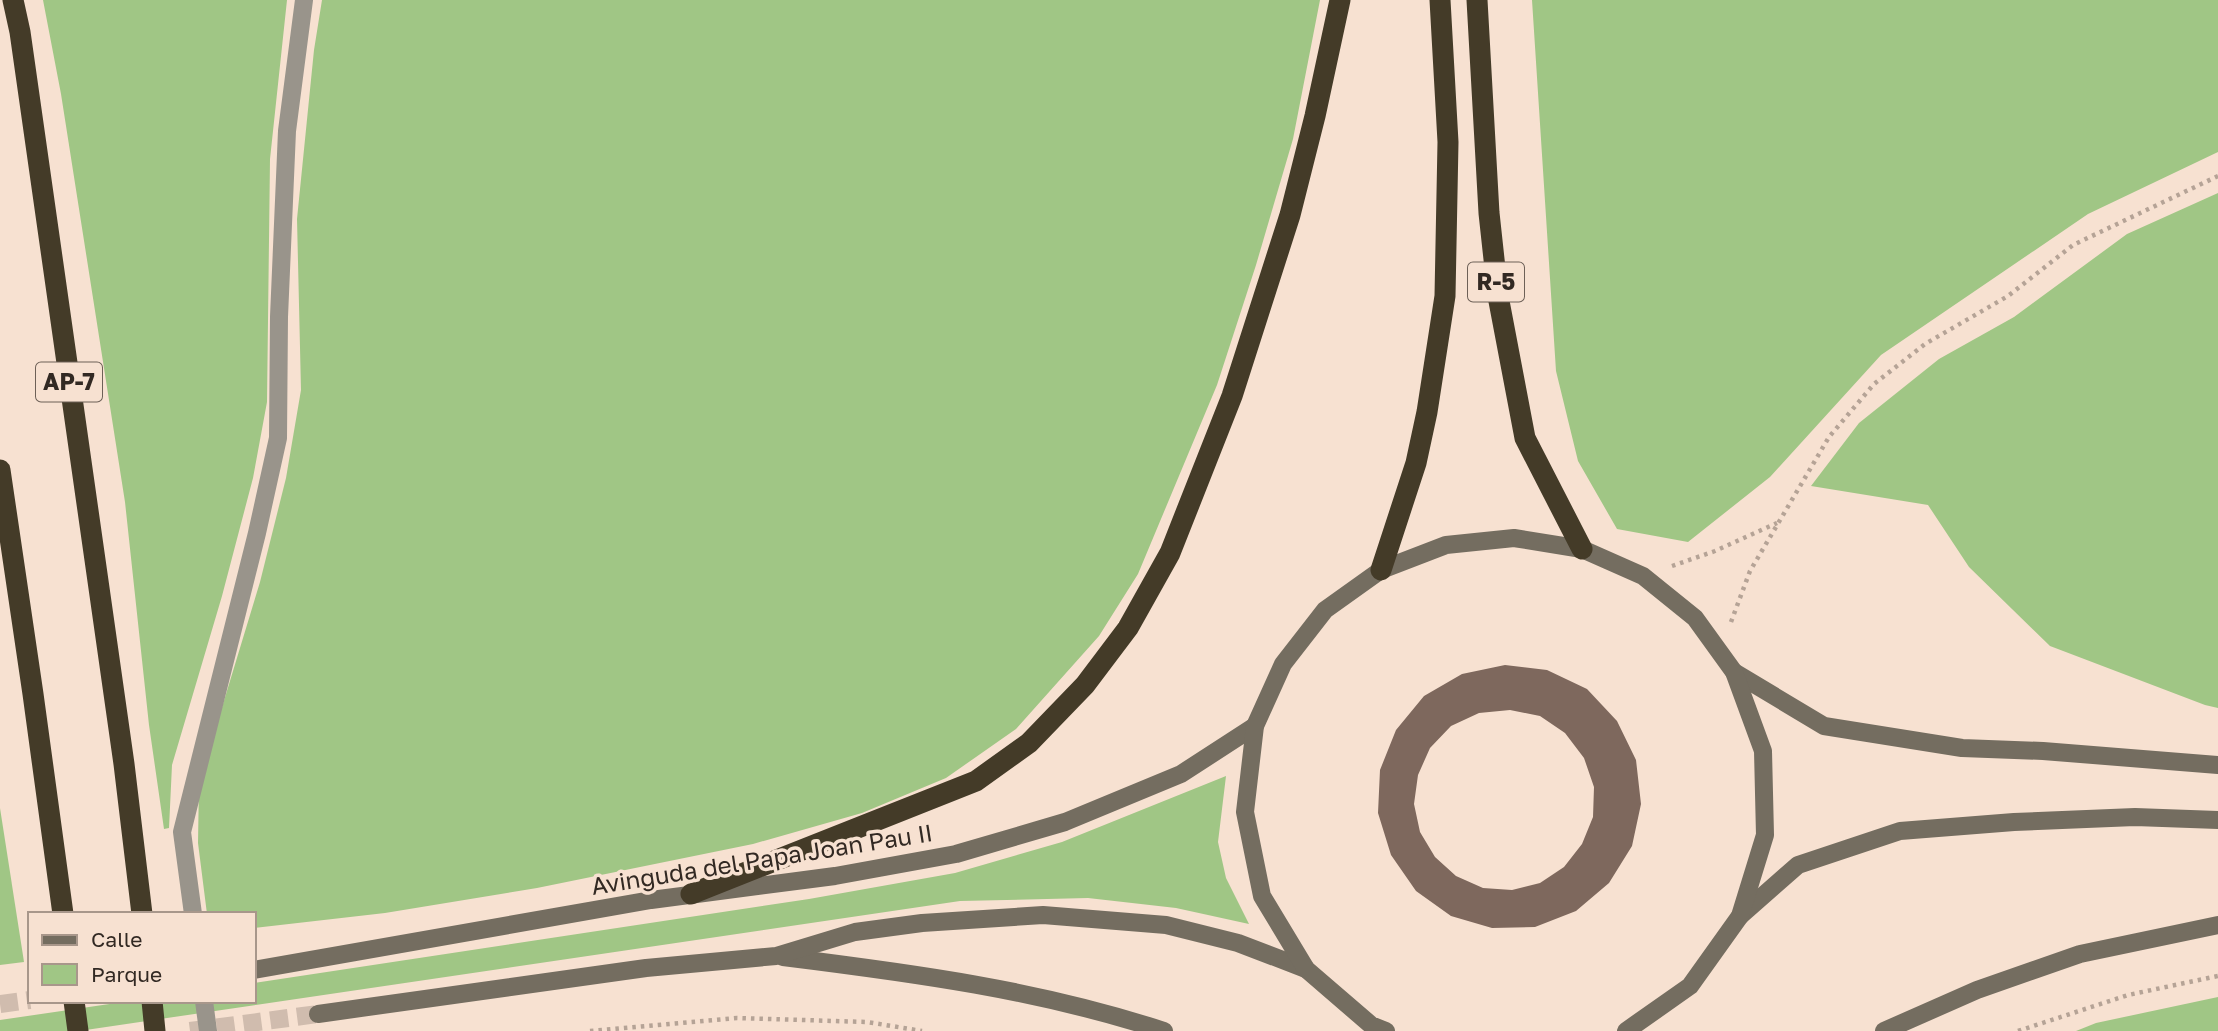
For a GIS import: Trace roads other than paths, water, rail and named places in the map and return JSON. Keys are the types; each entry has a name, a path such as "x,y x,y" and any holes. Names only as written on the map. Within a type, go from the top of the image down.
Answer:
{"highway":[{"name":"AP-7","path":"13,0 20,32 120,736 142,912"},
{"path":"691,894 976,781 1029,743 1085,685 1128,628 1170,553 1232,396 1290,215 1340,0"},
{"path":"1381,570 1416,463 1427,412 1445,296 1448,142 1440,0"},
{"name":"R-5","path":"1477,0 1489,213 1500,309 1525,438 1582,549"},
{"path":"0,470 63,912"},
{"path":"74,1003 78,1031"},
{"path":"152,1003 155,1031"}],"main road":[{"path":"1386,1031 1371,1025 1307,969 1262,896 1245,811 1255,726 1283,664 1325,610 1381,570 1446,545 1514,538 1582,549 1643,576 1695,618 1734,672 1763,751 1765,835 1740,916"},
{"path":"1734,672 1824,726 1962,748 2043,751 2218,765"},
{"name":"Avinguda del Papa Joan Pau II","path":"256,970 691,894 835,876 956,854 1065,822 1181,774 1255,726"},
{"path":"1626,1031 1690,986 1740,916 1798,865 1900,831 2014,822 2135,817 2218,820"},
{"path":"318,1014 646,968 776,956 855,932 922,923 1043,915 1166,925 1238,943 1307,969"},
{"path":"1884,1031 1977,990 2080,954 2218,925"},
{"path":"776,956 925,975 1044,997 1109,1013 1164,1031"}],"lane":[{"path":"193,912 182,832 278,438 279,317 287,131 304,0"},
{"path":"204,1003 208,1031"}],"tunnel":[{"path":"0,1004 28,1000"},
{"path":"190,1031 318,1014"}]}
